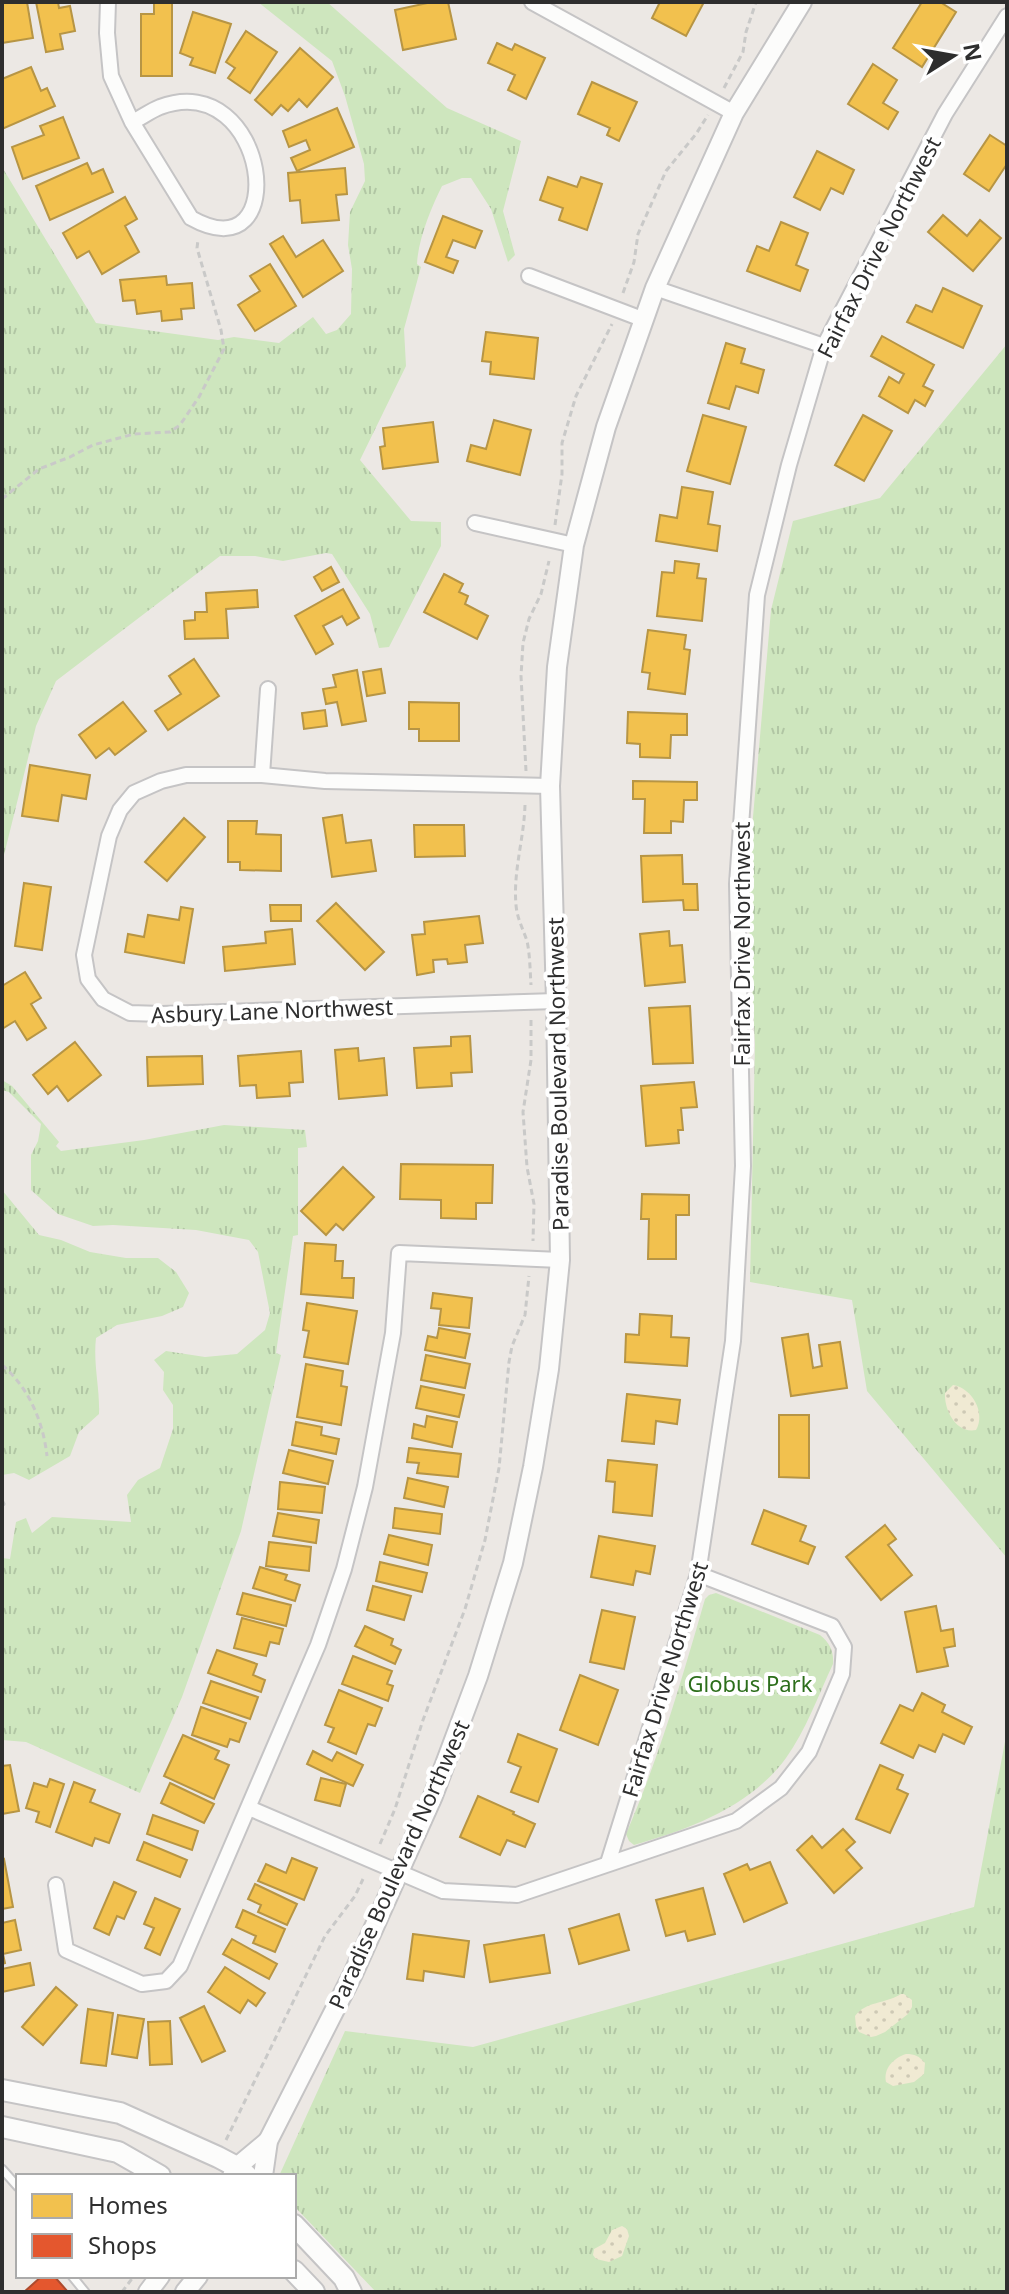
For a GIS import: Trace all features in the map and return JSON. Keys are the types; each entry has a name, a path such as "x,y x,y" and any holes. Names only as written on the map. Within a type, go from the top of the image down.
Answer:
{"main road":[{"path":"2,2090 120,2113 239,2173"},
{"path":"2,2127 118,2152 156,2174"},
{"path":"296,2227 344,2278 351,2292"},
{"path":"296,2273 314,2292"}],"street":[{"path":"108,2 111,76 132,122 191,218 207,227 226,229 243,222 253,208 258,190 257,172 247,141 230,119 208,106 187,103 160,107 132,122"},
{"path":"532,2 734,113"},
{"name":"Paradise Boulevard Northwest","path":"239,2173 268,2141 353,1974 399,1873 433,1796 478,1676 513,1563 549,1369 560,1260 550,786 557,667 574,545 606,427 655,288 734,113 802,2"},
{"name":"Fairfax Drive Northwest","path":"608,1863 698,1574 733,1341 743,1166 737,884 757,595 789,465 824,346 945,114 1007,16"},
{"path":"529,276 642,319"},
{"path":"655,288 824,346"},
{"path":"475,523 574,545"},
{"path":"262,775 268,689"},
{"name":"Asbury Lane Northwest","path":"550,786 325,781 262,775 186,775 173,778 134,793 120,810 109,836 84,955 88,979 103,999 130,1013 556,1001"},
{"path":"56,1885 66,1950 142,1984 166,1981 180,1966 318,1645 344,1569 365,1487 393,1333 399,1253 560,1260"},
{"path":"249,1808 443,1891 517,1895 736,1821 781,1788 809,1752 842,1674 844,1647 832,1626 698,1574"},
{"name":"Paradise Boulevard Northwest","path":"263,2174 268,2141"}],"lane":[{"path":"2,2169 16,2185"}],"path":[{"path":"724,88 743,52 756,2"},
{"path":"623,293 634,262 638,234 655,194 666,171 708,115"},
{"path":"2,499 39,469 93,445 134,434 170,432 180,425 199,397 224,349 197,248 198,240"},
{"path":"555,525 562,474 562,443 579,387 612,323"},
{"path":"526,771 521,676 523,643 549,561"},
{"path":"525,805 515,886 519,920 529,953 531,985"},
{"path":"531,1020 531,1060 523,1112 527,1167 534,1204 533,1241"},
{"path":"380,1844 465,1609 485,1540 499,1468 509,1362 525,1315 529,1276"},
{"path":"2,1365 10,1372 41,1420 47,1456"},
{"path":"2,1500 2,1509"},
{"path":"226,2140 325,1936 355,1896 363,1879"}],"green space":[{"path":"258,2 327,2 447,108 521,141 503,211 515,255 508,262 491,209 471,178 442,186 420,245 417,264 421,267 404,329 406,366 360,460 411,521 441,522 441,546 389,647 379,648 370,614 332,554 283,561 255,556 220,556 56,681 36,726 2,855 2,167 96,323 218,340 234,337 279,343 313,317 326,334 337,330 351,314 350,212 365,181 364,164 332,61"},
{"path":"1007,344 1007,1558 867,1391 852,1300 750,1282 755,1044 747,886 771,610 793,521 880,498"},
{"path":"2,1080 12,1086 59,1142 56,1146 61,1151 224,1125 305,1130 307,1147 298,1148 298,1235 293,1236 276,1353 281,1355 241,1531 182,1697 140,1793 26,1742 2,1740 2,1558 10,1559 16,1522 26,1518 32,1533 52,1517 131,1522 127,1495 138,1480 160,1468 173,1429 173,1405 163,1390 164,1372 154,1360 166,1351 205,1357 237,1354 265,1330 270,1313 258,1252 249,1240 196,1230 93,1226 58,1214 31,1190 31,1155 41,1124 9,1092 2,1090"},
{"path":"2,1190 39,1235 90,1252 126,1258 158,1258 176,1272 189,1293 183,1307 162,1316 117,1325 96,1338 99,1414 79,1432 70,1456 29,1480 14,1473 2,1475"},
{"name":"Globus Park","path":"716,1593 820,1635 831,1648 833,1664 800,1736 786,1758 755,1790 718,1814 634,1845 626,1834 679,1688 705,1599"},
{"path":"1007,1731 1007,2292 376,2292 296,2208 296,2174 280,2174 345,2031 473,2047 974,1907"}],"sand":[{"path":"953,1385 966,1391 975,1402 979,1416 976,1430 957,1425 949,1413 945,1393"},
{"path":"901,1994 912,2000 908,2014 876,2036 859,2032 855,2016 859,2011"},
{"path":"906,2054 917,2056 925,2063 924,2074 914,2082 893,2086 886,2082 888,2068"},
{"path":"622,2226 629,2236 622,2256 609,2262 596,2259 594,2249 605,2243 612,2230"}],"building: Homes":[{"path":"2,2 27,2 33,38 2,43"},
{"path":"36,2 58,2 59,8 70,6 75,31 60,34 63,49 46,52"},
{"path":"154,2 172,2 172,76 141,76 141,14 154,14"},
{"path":"448,2 456,39 403,50 395,10"},
{"path":"660,2 704,2 686,36 652,18"},
{"path":"922,2 940,2 956,12 922,67 893,48"},
{"path":"193,12 231,24 215,73 190,65 193,58 180,53"},
{"path":"246,31 277,52 250,93 228,78 235,68 226,62"},
{"path":"497,43 512,50 515,44 545,58 526,99 508,90 515,75 488,63"},
{"path":"300,48 333,77 307,107 299,99 288,111 281,105 272,115 255,100"},
{"path":"873,64 897,80 883,103 898,112 888,129 848,104"},
{"path":"31,67 41,91 47,88 55,106 2,129 2,79"},
{"path":"592,82 637,102 619,141 607,135 610,128 578,114"},
{"path":"337,108 354,147 297,171 291,158 310,150 306,140 289,147 283,131"},
{"path":"63,117 79,158 23,179 12,147 44,135 40,126"},
{"path":"990,135 1007,146 1007,164 989,191 964,174"},
{"path":"817,151 854,170 843,194 831,188 820,210 794,197"},
{"path":"87,163 92,174 103,169 113,192 50,220 36,186"},
{"path":"345,168 347,194 336,195 339,220 302,223 300,200 290,201 288,173"},
{"path":"548,177 577,187 581,177 602,184 587,230 559,220 563,208 540,200"},
{"path":"125,197 137,219 125,226 139,252 102,274 89,251 77,258 63,233"},
{"path":"943,215 967,236 980,220 1001,238 973,271 928,232"},
{"path":"443,216 482,231 475,248 453,240 446,257 458,261 453,273 425,262"},
{"path":"781,222 808,233 796,265 808,270 800,291 747,271 757,246 769,251"},
{"path":"283,236 296,257 323,240 343,271 303,297 270,244"},
{"path":"270,264 296,306 255,331 238,305 260,291 250,276"},
{"path":"166,276 167,285 192,283 194,308 181,309 182,319 162,321 161,311 137,314 135,300 123,301 120,280"},
{"path":"943,288 982,306 963,348 907,322 916,305 932,312"},
{"path":"486,332 538,338 534,379 490,374 491,362 482,361"},
{"path":"882,336 934,365 923,386 933,391 925,406 915,400 908,413 879,396 889,377 899,383 904,374 871,356"},
{"path":"726,343 745,349 741,363 764,370 758,393 736,386 729,409 708,403"},
{"path":"703,415 746,427 730,484 687,471"},
{"path":"863,415 892,431 864,481 835,465"},
{"path":"494,420 531,430 520,475 467,461 471,445 486,449"},
{"path":"433,422 438,462 383,469 380,447 385,446 383,428"},
{"path":"682,487 713,492 708,524 720,526 717,551 656,541 660,515 677,518"},
{"path":"675,561 699,564 697,578 706,579 702,621 657,616 662,572 674,573"},
{"path":"331,567 339,582 322,591 314,577"},
{"path":"444,574 463,584 459,592 468,596 465,604 488,616 477,639 424,612"},
{"path":"343,589 359,618 347,625 342,616 323,626 333,644 316,654 295,616"},
{"path":"257,590 258,607 226,609 228,638 185,639 184,621 195,620 195,612 207,612 206,593"},
{"path":"648,630 686,635 684,649 690,650 685,694 648,689 650,673 642,672"},
{"path":"194,659 219,696 168,730 155,711 181,694 169,676"},
{"path":"381,669 385,693 367,696 363,672"},
{"path":"357,670 366,721 342,725 337,702 326,704 323,689 336,687 333,675"},
{"path":"123,702 146,731 115,755 109,748 96,758 79,735"},
{"path":"409,702 459,703 459,741 419,741 419,729 409,729"},
{"path":"325,710 327,726 304,729 302,713"},
{"path":"628,712 687,714 687,735 671,735 670,758 640,757 640,744 627,743"},
{"path":"30,765 90,775 86,799 62,795 58,821 22,816"},
{"path":"633,781 697,782 697,800 684,800 683,822 671,821 671,833 644,833 645,799 633,799"},
{"path":"342,815 346,843 371,840 376,871 332,877 323,818"},
{"path":"184,818 205,837 167,881 145,862"},
{"path":"228,821 257,821 256,834 281,835 281,871 240,870 240,862 228,862"},
{"path":"414,825 464,825 465,856 415,857"},
{"path":"682,855 683,884 697,884 698,910 684,910 683,900 643,902 641,856"},
{"path":"24,883 51,887 42,950 15,946"},
{"path":"336,903 384,952 365,970 317,921"},
{"path":"270,905 301,905 301,921 271,921"},
{"path":"181,907 193,909 184,963 125,952 128,934 144,937 148,915 179,920"},
{"path":"479,916 483,943 465,945 467,962 448,964 447,959 433,960 434,972 417,975 412,935 425,934 424,922"},
{"path":"292,929 295,964 225,971 223,947 266,943 265,932"},
{"path":"669,931 670,946 682,945 685,982 645,986 640,934"},
{"path":"25,972 41,998 31,1004 46,1028 27,1040 15,1021 2,1029 2,986"},
{"path":"690,1006 693,1063 653,1064 649,1008"},
{"path":"470,1036 472,1072 451,1073 452,1086 417,1088 414,1048 451,1046 451,1037"},
{"path":"75,1042 101,1075 68,1101 57,1086 48,1094 33,1075"},
{"path":"358,1048 359,1061 384,1058 387,1095 339,1099 335,1050"},
{"path":"301,1051 303,1082 289,1083 290,1096 257,1098 256,1085 240,1086 238,1056"},
{"path":"202,1056 203,1084 148,1086 147,1057"},
{"path":"694,1082 697,1107 681,1108 683,1130 678,1130 679,1143 646,1146 641,1086"},
{"path":"401,1164 493,1165 492,1203 476,1203 476,1219 441,1218 441,1200 400,1199"},
{"path":"343,1167 374,1197 343,1230 336,1224 326,1235 301,1211"},
{"path":"642,1194 689,1195 689,1215 676,1215 676,1259 648,1259 649,1219 641,1219"},
{"path":"305,1243 336,1245 335,1261 343,1261 342,1278 354,1278 353,1298 301,1294"},
{"path":"433,1293 472,1298 469,1328 439,1325 441,1309 431,1308"},
{"path":"307,1303 357,1311 348,1364 304,1357 309,1331 303,1330"},
{"path":"640,1314 672,1316 671,1337 689,1338 687,1366 625,1362 626,1334 639,1335"},
{"path":"439,1328 470,1334 465,1358 425,1350 428,1336 437,1338"},
{"path":"808,1334 813,1368 822,1366 819,1345 840,1342 847,1388 791,1396 782,1338"},
{"path":"426,1355 470,1364 465,1388 421,1380"},
{"path":"306,1364 343,1371 341,1386 347,1387 341,1425 297,1417"},
{"path":"421,1386 464,1395 459,1417 416,1408"},
{"path":"627,1394 680,1400 677,1424 656,1421 654,1444 622,1441"},
{"path":"779,1415 809,1415 809,1478 779,1477"},
{"path":"427,1416 457,1422 452,1447 412,1438 414,1424 425,1427"},
{"path":"296,1422 322,1427 321,1435 339,1439 336,1454 292,1445"},
{"path":"409,1448 461,1454 458,1477 417,1473 419,1463 407,1462"},
{"path":"289,1450 333,1461 328,1484 283,1473"},
{"path":"608,1460 657,1465 652,1516 613,1512 615,1482 606,1481"},
{"path":"408,1478 448,1487 444,1507 404,1498"},
{"path":"280,1482 325,1487 322,1513 278,1509"},
{"path":"395,1508 442,1514 440,1534 393,1528"},
{"path":"764,1510 806,1526 800,1541 815,1547 808,1564 752,1544"},
{"path":"278,1513 319,1520 316,1543 273,1536"},
{"path":"885,1525 896,1539 888,1545 912,1575 881,1600 846,1557"},
{"path":"389,1535 432,1545 428,1565 384,1554"},
{"path":"599,1536 655,1546 650,1574 636,1571 633,1585 591,1577"},
{"path":"269,1542 311,1547 309,1571 266,1566"},
{"path":"380,1562 427,1573 422,1592 376,1581"},
{"path":"260,1567 287,1575 285,1580 300,1585 295,1601 253,1588"},
{"path":"373,1586 411,1596 404,1620 367,1610"},
{"path":"243,1593 291,1605 286,1626 237,1614"},
{"path":"936,1606 941,1631 953,1629 955,1646 944,1648 948,1666 917,1672 905,1612"},
{"path":"602,1610 635,1617 624,1669 590,1662"},
{"path":"242,1618 283,1629 279,1644 270,1642 266,1656 234,1648"},
{"path":"365,1626 393,1639 391,1645 401,1650 395,1664 355,1646"},
{"path":"217,1650 257,1664 253,1675 265,1680 261,1692 208,1673"},
{"path":"353,1656 392,1671 387,1684 393,1686 388,1701 342,1684"},
{"path":"580,1675 618,1690 598,1745 560,1730"},
{"path":"211,1681 258,1697 250,1719 203,1703"},
{"path":"339,1690 382,1708 375,1726 368,1724 356,1754 328,1742 334,1728 325,1725"},
{"path":"922,1693 945,1705 942,1712 972,1727 964,1744 943,1734 935,1752 919,1745 913,1758 881,1743 900,1705 913,1711"},
{"path":"201,1707 246,1723 239,1742 230,1739 227,1747 192,1735"},
{"path":"518,1734 557,1749 538,1802 511,1792 521,1767 508,1762"},
{"path":"183,1735 219,1751 215,1759 229,1765 214,1799 164,1776"},
{"path":"313,1751 332,1761 337,1752 363,1765 353,1786 307,1764"},
{"path":"10,1765 19,1811 2,1814 2,1766"},
{"path":"880,1765 903,1775 897,1789 908,1794 890,1833 856,1819"},
{"path":"321,1778 346,1784 340,1806 315,1800"},
{"path":"50,1779 64,1784 50,1827 36,1822 39,1812 26,1808 34,1783 47,1787"},
{"path":"74,1782 95,1790 90,1802 120,1814 109,1843 95,1838 92,1846 56,1832"},
{"path":"170,1783 214,1804 204,1823 161,1803"},
{"path":"478,1796 535,1824 525,1847 507,1840 500,1855 460,1837"},
{"path":"153,1815 198,1831 192,1850 147,1834"},
{"path":"843,1829 855,1842 846,1850 862,1868 834,1893 797,1850 812,1836 822,1848"},
{"path":"144,1842 187,1860 180,1877 137,1860"},
{"path":"292,1858 317,1868 304,1900 258,1881 266,1864 286,1873"},
{"path":"2,1860 13,1907 2,1909"},
{"path":"770,1862 787,1903 744,1922 724,1874 747,1864 750,1870"},
{"path":"114,1882 136,1892 124,1919 117,1916 109,1935 94,1928"},
{"path":"255,1884 297,1904 287,1925 258,1912 261,1905 248,1899"},
{"path":"703,1888 715,1934 688,1941 685,1931 666,1936 656,1900"},
{"path":"155,1898 180,1909 160,1955 145,1948 154,1928 144,1924"},
{"path":"243,1910 285,1929 275,1952 253,1943 256,1936 236,1927"},
{"path":"619,1914 629,1950 579,1964 569,1929"},
{"path":"15,1920 21,1950 3,1954 5,1963 2,1964 2,1923"},
{"path":"413,1934 469,1941 464,1977 424,1971 423,1981 407,1979"},
{"path":"544,1935 550,1973 490,1982 484,1945"},
{"path":"232,1939 277,1964 269,1979 223,1954"},
{"path":"30,1963 34,1985 2,1992 2,1969"},
{"path":"225,1967 265,1993 256,2006 248,2000 240,2013 208,1992"},
{"path":"56,1987 77,2005 43,2045 22,2027"},
{"path":"204,2006 225,2051 202,2062 180,2018"},
{"path":"88,2009 113,2013 106,2066 81,2063"},
{"path":"118,2015 144,2019 137,2058 112,2054"},
{"path":"170,2021 172,2064 150,2065 148,2022"}],"building: Shops":[{"path":"40,2278 56,2278 68,2292 24,2292"}]}
